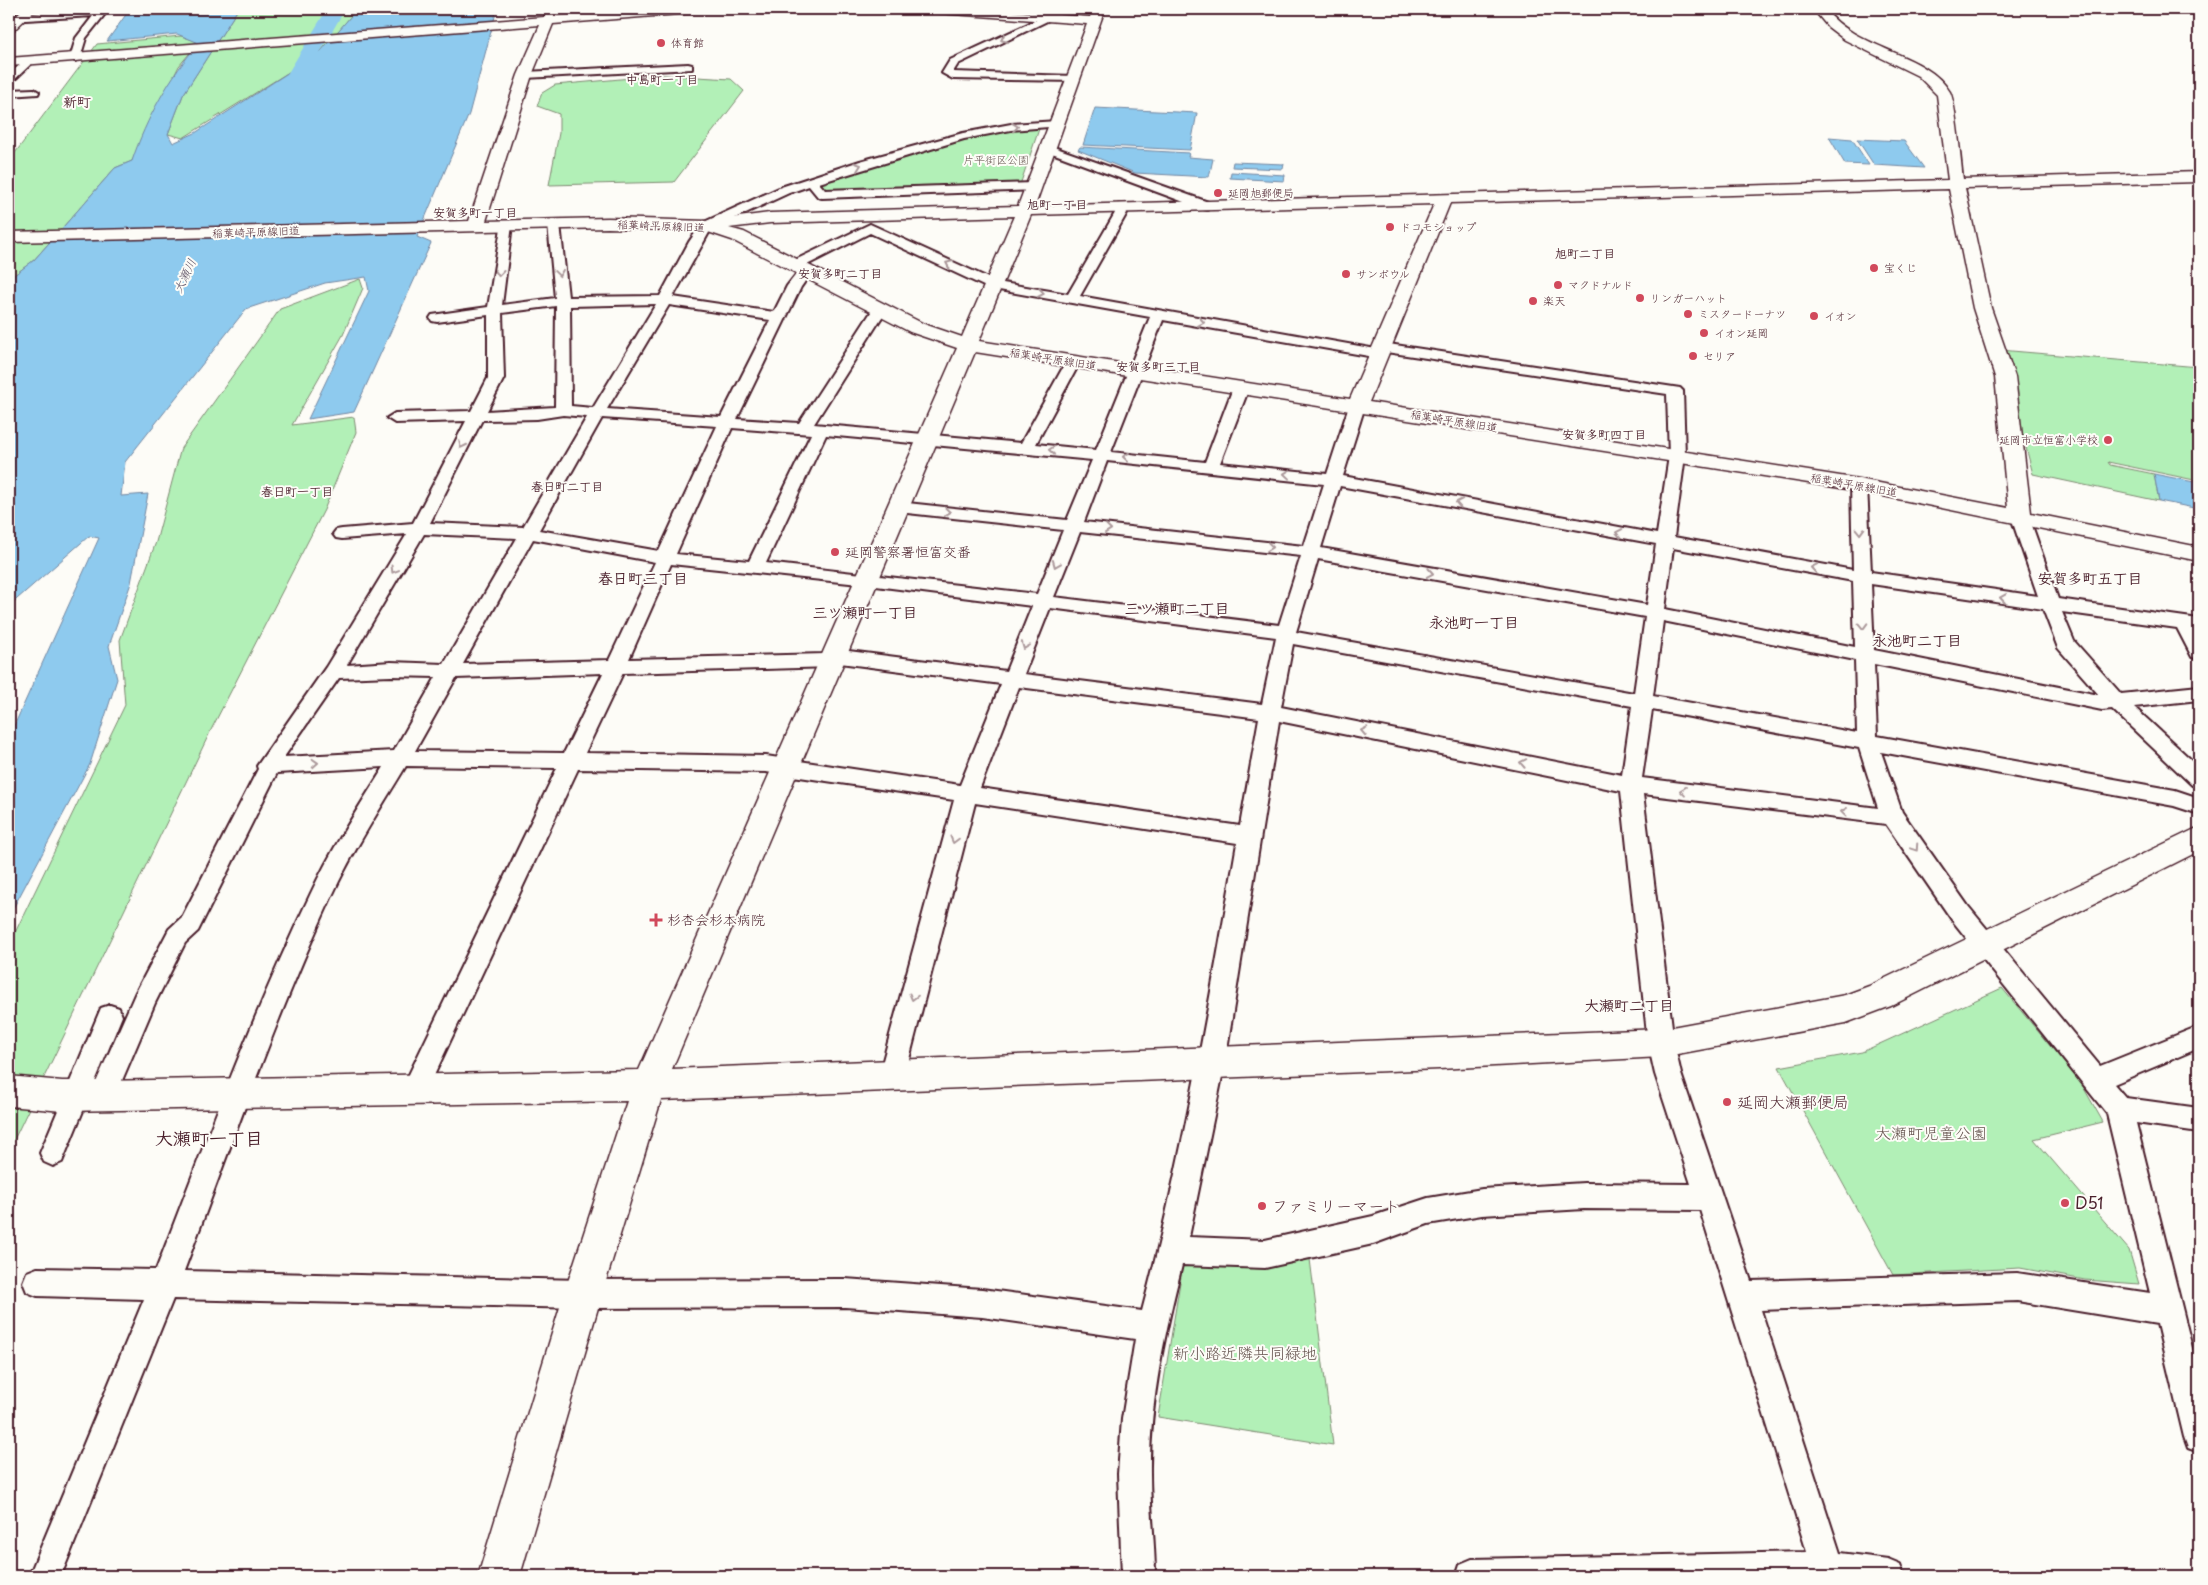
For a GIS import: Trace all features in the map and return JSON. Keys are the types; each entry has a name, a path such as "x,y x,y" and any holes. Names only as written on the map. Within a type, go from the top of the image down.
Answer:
{"street":[{"path":"9,28 14,18 30,9"},
{"path":"9,62 27,62 546,16 692,9"},
{"path":"499,1576 583,1294 649,1085 929,438 1034,187 1098,15 1048,18 981,10 939,9"},
{"path":"1067,9 954,62 947,73 953,76 1074,79"},
{"path":"1819,9 1843,34 1911,68 1939,86 1944,94 1956,184 1982,308 2005,377 2020,517 2026,539 2065,642 2075,656 2111,702 2199,780"},
{"path":"14,18 102,11"},
{"path":"79,57 81,38 102,11"},
{"path":"476,226 546,16"},
{"path":"9,79 27,62"},
{"path":"525,75 688,67"},
{"path":"9,93 34,92"},
{"path":"45,1576 164,1286 239,1094 254,1050 321,895 358,827 400,758 598,412 665,300 695,242 706,226 784,190 864,164 963,136 1011,127 1057,124"},
{"path":"1048,148 1207,206"},
{"path":"706,226 770,218 866,223 1024,210 2199,176"},
{"path":"812,182 822,194 1034,187"},
{"path":"1138,1576 1134,1474 1138,1419 1152,1327 1172,1250 1212,1062 1270,712 1286,634 1311,552 1336,480 1357,406 1444,199"},
{"path":"1072,299 1120,212 1119,208"},
{"path":"414,1091 616,666 727,422 801,268 866,223"},
{"path":"866,223 870,228 993,285 1381,350 1675,391 1677,456 1667,542 1642,700 1631,785 1661,1043 1668,1074 1742,1296 1830,1572"},
{"path":"554,224 564,317 563,410"},
{"name":"稲葉崎平原線旧道","path":"9,237 554,224 706,226 738,236 917,328 967,345 1859,485 2199,554"},
{"path":"506,225 495,308 496,378 419,528 333,672 267,766 400,758 787,766 1250,836"},
{"path":"437,318 495,308 563,301 665,300 779,317"},
{"path":"755,567 812,429 837,374 872,326 880,309"},
{"path":"892,1075 967,793 1042,600 1158,314"},
{"path":"1027,447 1072,362"},
{"path":"1211,466 1240,388"},
{"path":"395,418 537,414 563,410 598,412 1027,447 1336,480 1862,577 2192,624 2199,652"},
{"path":"1859,485 1866,740 1892,815 1984,946 2119,1109 2199,1438"},
{"path":"898,507 1311,552 1655,613 2111,702 2199,693"},
{"path":"342,534 419,528 528,533 665,558 868,579 1042,600 1286,634 2175,798 2199,806"},
{"path":"333,672 449,671 833,658 1270,712 1631,785 1880,816 1892,815"},
{"path":"81,1096 144,1001 176,936 190,924 271,765"},
{"path":"9,1092 81,1096 649,1085 1661,1043 1846,1009 1880,996 1984,946 2199,838"},
{"path":"53,1153 81,1096 110,1016"},
{"path":"2095,1080 2199,1037"},
{"path":"2119,1109 2199,1120"},
{"path":"1172,1250 1265,1254 1373,1230 1428,1211 1482,1202 1584,1196 1708,1197"},
{"path":"37,1282 583,1294 845,1293 982,1304 1152,1327"},
{"path":"1742,1296 2017,1287 2169,1311"},
{"path":"1472,1576 1830,1572 1888,1576"}],"green space":[{"path":"238,9 357,9 321,52 183,138 168,134 183,95"},
{"path":"181,36 199,42 179,66 132,161 115,168 34,260 9,279 9,161 97,44"},
{"path":"664,75 731,79 744,91 674,182 549,185 559,133 559,114 537,106 542,93 555,85"},
{"name":"片平街区公園","path":"1040,126 1020,185 823,193 816,183 955,142"},
{"path":"360,279 363,288 343,335 292,425 354,417 356,432 324,510 211,730 9,1150 9,945 125,705 120,640 156,542 181,448 280,309"},
{"name":"延岡市立恒富小学校","path":"2000,350 2199,367 2199,481 2108,462 2110,465 2154,474 2159,501 2033,474"},
{"name":"大瀬町児童公園","path":"2002,988 2081,1083 2103,1122 2034,1139 2129,1250 2139,1284 2085,1280 2020,1268 1893,1275 1779,1067 1862,1052"},
{"name":"新小路近隣共同緑地","path":"1309,1251 1333,1445 1158,1417 1183,1264"}],"water":[{"path":"130,9 238,9 183,95 168,134 173,143 195,133 320,52 357,9 497,9 469,114 417,237 431,243 354,412 308,419 369,291 366,277 325,283 246,309 125,462 121,496 148,494 131,583 109,646 117,679 90,764 9,916 9,737 99,538 89,536 9,606 9,279 34,260 115,168 132,161 144,129 160,99 178,69 199,43 177,34 107,41"},
{"path":"1095,108 1197,113 1190,150 1083,145"},
{"path":"1829,137 1852,139 1869,165 1845,164"},
{"path":"1857,139 1904,141 1924,168 1874,165"},
{"path":"1080,147 1189,153 1188,157 1213,159 1209,177 1135,173 1078,150"},
{"path":"1233,162 1284,164 1283,169 1232,167"},
{"path":"1231,172 1285,175 1284,181 1230,178"},
{"path":"2154,474 2199,483 2199,509 2159,501"}],"waterway":[{"name":"大瀬川","path":"275,112 336,9"}],"place":[{"name":"体育館","path":"661,43"},
{"name":"延岡旭郵便局","path":"1218,193"},
{"name":"ドコモショップ","path":"1390,227"},
{"name":"宝くじ","path":"1874,268"},
{"name":"サンボウル","path":"1346,274"},
{"name":"マクドナルド","path":"1558,285"},
{"name":"リンガーハット","path":"1640,298"},
{"name":"楽天","path":"1533,301"},
{"name":"ミスタードーナツ","path":"1688,314"},
{"name":"イオン","path":"1814,316"},
{"name":"イオン延岡","path":"1704,333"},
{"name":"セリア","path":"1693,356"},
{"name":"延岡市立恒富小学校","path":"2108,440"},
{"name":"延岡警察署恒富交番","path":"835,552"},
{"name":"杉杏会杉本病院","path":"656,920"},
{"name":"延岡大瀬郵便局","path":"1727,1102"},
{"name":"D51","path":"2065,1203"},
{"name":"ファミリーマート","path":"1262,1206"}],"district":[{"name":"中島町一丁目","path":"662,80"},
{"name":"新町","path":"77,102"},
{"name":"旭町一丁目","path":"1057,205"},
{"name":"安賀多町一丁目","path":"475,213"},
{"name":"旭町二丁目","path":"1585,254"},
{"name":"安賀多町二丁目","path":"840,274"},
{"name":"安賀多町三丁目","path":"1158,367"},
{"name":"安賀多町四丁目","path":"1604,435"},
{"name":"春日町二丁目","path":"567,487"},
{"name":"春日町一丁目","path":"297,492"},
{"name":"春日町三丁目","path":"643,579"},
{"name":"安賀多町五丁目","path":"2090,579"},
{"name":"三ツ瀬町二丁目","path":"1177,609"},
{"name":"三ツ瀬町一丁目","path":"865,613"},
{"name":"永池町一丁目","path":"1474,623"},
{"name":"永池町二丁目","path":"1917,641"},
{"name":"大瀬町二丁目","path":"1629,1006"},
{"name":"大瀬町一丁目","path":"209,1139"}]}
